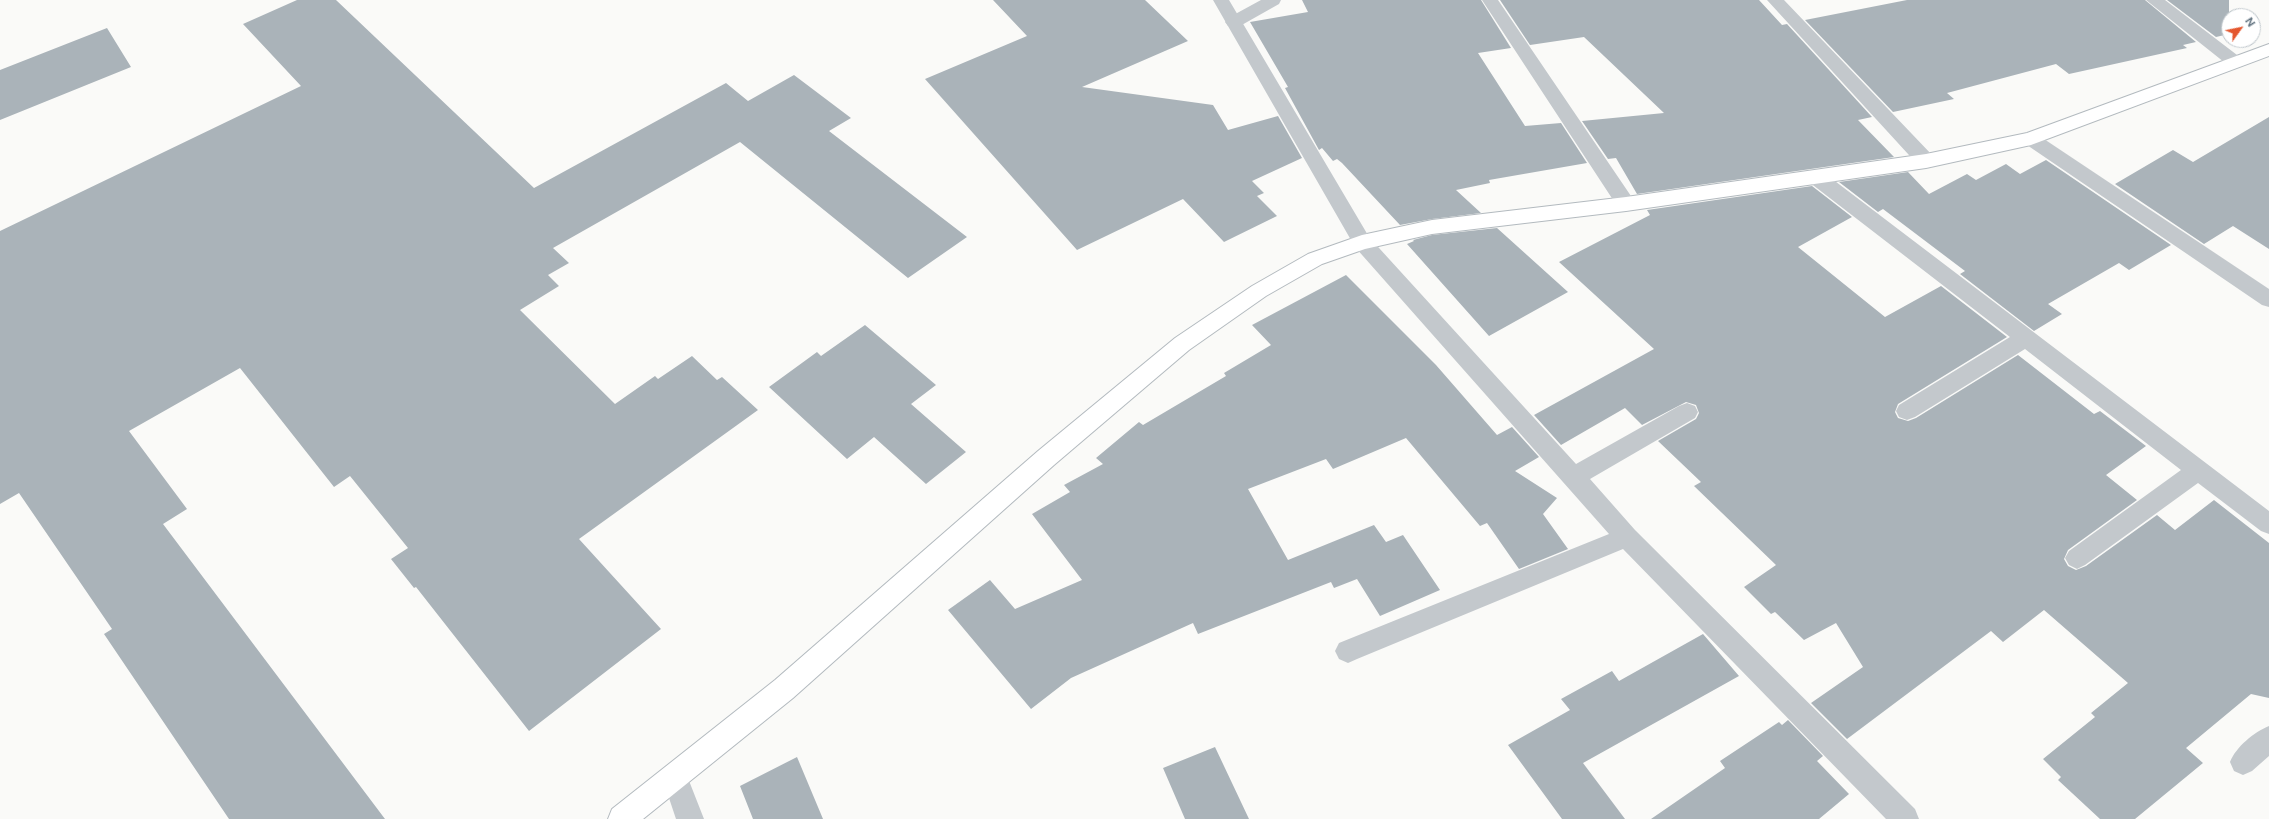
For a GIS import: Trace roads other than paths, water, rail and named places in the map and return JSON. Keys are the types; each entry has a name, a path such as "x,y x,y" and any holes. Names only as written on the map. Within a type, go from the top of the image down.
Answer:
{"street":[{"path":"1221,0 1362,242 1572,478 1897,817"},
{"path":"1234,22 1273,0"},
{"path":"1490,0 1626,204"},
{"path":"1776,0 1926,161"},
{"path":"2154,0 2235,62"},
{"path":"622,819 784,689 1046,458 1182,344 1259,291 1315,259 1362,242 1432,227 1626,204 1926,161 2031,139 2269,50"},
{"path":"2031,139 2269,299"},
{"path":"1816,177 2269,524"},
{"path":"1907,411 2025,338"},
{"path":"1572,478 1687,412"},
{"path":"2077,558 2198,470"},
{"path":"1348,652 1627,537"},
{"path":"2243,762 2269,739"},
{"path":"675,777 690,819"}]}
